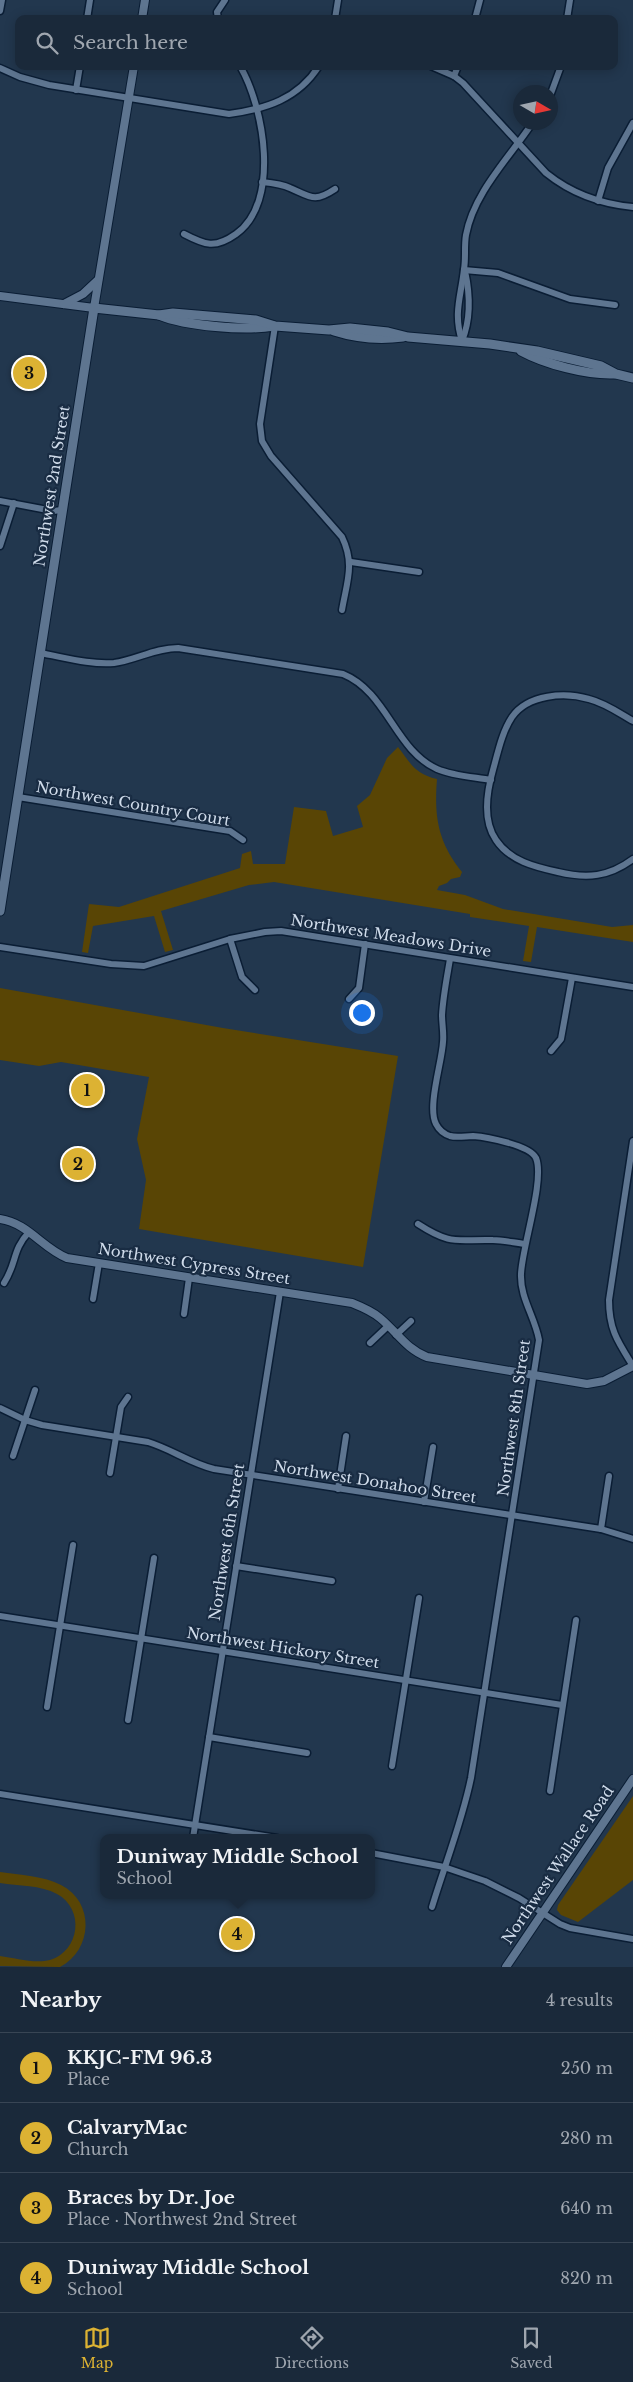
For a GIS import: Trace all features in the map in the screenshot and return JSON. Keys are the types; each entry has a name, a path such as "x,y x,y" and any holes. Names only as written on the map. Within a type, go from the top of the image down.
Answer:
{"main road":[{"path":"94,308 159,315 173,321 256,329 275,326 329,330 349,336 386,340 408,337 462,341 518,350 535,359 599,374 616,374 633,378"},
{"name":"Northwest 2nd Street","path":"0,911 94,308"}],"street":[{"path":"0,11 2,0"},
{"path":"88,15 90,0"},
{"path":"143,15 145,0"},
{"path":"217,15 217,12 224,0"},
{"path":"336,15 338,0"},
{"path":"476,15 480,0"},
{"path":"568,15 570,0"},
{"path":"0,68 35,82 229,114 258,110 274,105 294,93 316,70"},
{"path":"76,90 79,70"},
{"name":"Northwest 2nd Street","path":"94,308 133,70"},
{"path":"184,234 204,245 218,243 231,238 243,229 254,216 259,202 262,182 263,140 258,110 242,70"},
{"path":"440,70 454,76 475,94 546,173 561,185 577,194 633,207"},
{"path":"454,76 456,70"},
{"path":"554,85 560,70"},
{"path":"598,200 608,168 633,123"},
{"path":"462,341 457,326 459,289 464,270 466,235 473,213 496,174 528,130"},
{"path":"262,182 290,188 311,198 323,197 335,189"},
{"path":"464,270 498,273 570,299 615,305"},
{"path":"462,341 468,326 469,288 464,270"},
{"path":"64,304 84,294 99,279"},
{"path":"0,296 94,308"},
{"path":"275,326 260,424 262,441 271,456 342,537 350,562 342,610"},
{"path":"0,501 53,511 62,510"},
{"path":"0,546 14,503"},
{"path":"350,562 419,572"},
{"path":"40,653 106,663 131,659 158,650 178,648 343,674 355,680 374,698 414,752 426,762 450,773 491,780"},
{"path":"633,722 612,708 590,699 558,696 529,702 520,707 506,727 491,780 487,805 489,824 496,840 508,853 522,862 577,877 596,877 613,872 633,859"},
{"name":"Northwest Country Court","path":"18,796 230,831 243,840"},
{"name":"Northwest Meadows Drive","path":"0,947 111,964 144,966 230,939 281,931 633,987"},
{"path":"230,939 242,977 255,990"},
{"path":"349,999 358,988 365,944"},
{"name":"Northwest 8th Street","path":"432,1907 444,1867 459,1830 466,1804 539,1340 536,1325 522,1291 521,1274 536,1186 538,1168 536,1157 529,1151 498,1140 474,1136 452,1136 442,1132 432,1112 443,1042 443,1005 450,959"},
{"path":"551,1051 561,1039 572,978"},
{"path":"633,1141 630,1185 609,1300 609,1319 614,1336 633,1366"},
{"name":"Northwest Cypress Street","path":"0,1219 14,1222 59,1255 189,1278 352,1303 368,1310 415,1352 427,1357 587,1384 604,1382 633,1366"},
{"path":"418,1224 435,1235 460,1242 494,1240 525,1244"},
{"path":"4,1283 12,1271 18,1246 29,1232"},
{"path":"93,1299 99,1263"},
{"path":"184,1314 189,1278"},
{"name":"Northwest 6th Street","path":"194,1834 280,1292"},
{"path":"396,1335 411,1321"},
{"path":"370,1343 388,1326"},
{"path":"13,1456 35,1390"},
{"path":"110,1473 121,1407 128,1397"},
{"name":"Northwest Donahoo Street","path":"0,1408 25,1420 116,1436 163,1447 189,1461 208,1467 512,1517 600,1529 633,1538"},
{"path":"338,1489 346,1436"},
{"path":"424,1502 433,1447"},
{"path":"600,1529 609,1476"},
{"path":"47,1707 73,1544"},
{"path":"128,1720 154,1558"},
{"path":"236,1566 332,1581"},
{"path":"392,1766 419,1598"},
{"name":"Northwest Hickory Street","path":"0,1616 562,1705"},
{"path":"550,1791 576,1620"},
{"path":"209,1737 307,1753"},
{"name":"Northwest Wallace Road","path":"506,1967 633,1779"},
{"path":"0,1794 252,1834"},
{"path":"375,1854 444,1867 485,1880 570,1928 633,1939"}],"shaded area":[{"path":"398,747 418,771 437,779 436,805 439,829 448,850 462,872 460,877 451,879 439,886 437,890 465,895 503,909 612,927 633,925 633,942 537,927 531,962 523,961 529,926 470,917 470,914 274,882 249,885 161,911 173,950 165,952 154,916 93,926 88,953 82,952 89,904 119,907 240,868 242,854 251,851 253,864 285,864 294,807 326,811 333,836 363,827 357,806 370,795 387,758"},
{"path":"0,988 223,1028 398,1056 363,1267 139,1229 146,1180 137,1139 149,1077 61,1062 39,1066 0,1060"},
{"path":"633,1796 633,1880 578,1922 561,1915 557,1910 558,1905"},
{"path":"0,1872 32,1876 54,1882 72,1893 80,1903 86,1926 84,1938 79,1949 71,1959 60,1967 0,1966 0,1956 44,1961 60,1955 68,1948 73,1939 75,1919 72,1909 57,1894 29,1886 0,1883"}],"place":[{"name":"Braces by Dr. Joe","path":"29,373"},
{"name":"KKJC-FM 96.3","path":"87,1090"},
{"name":"CalvaryMac","path":"78,1164"},
{"name":"Duniway Middle School","path":"237,1934"}]}
